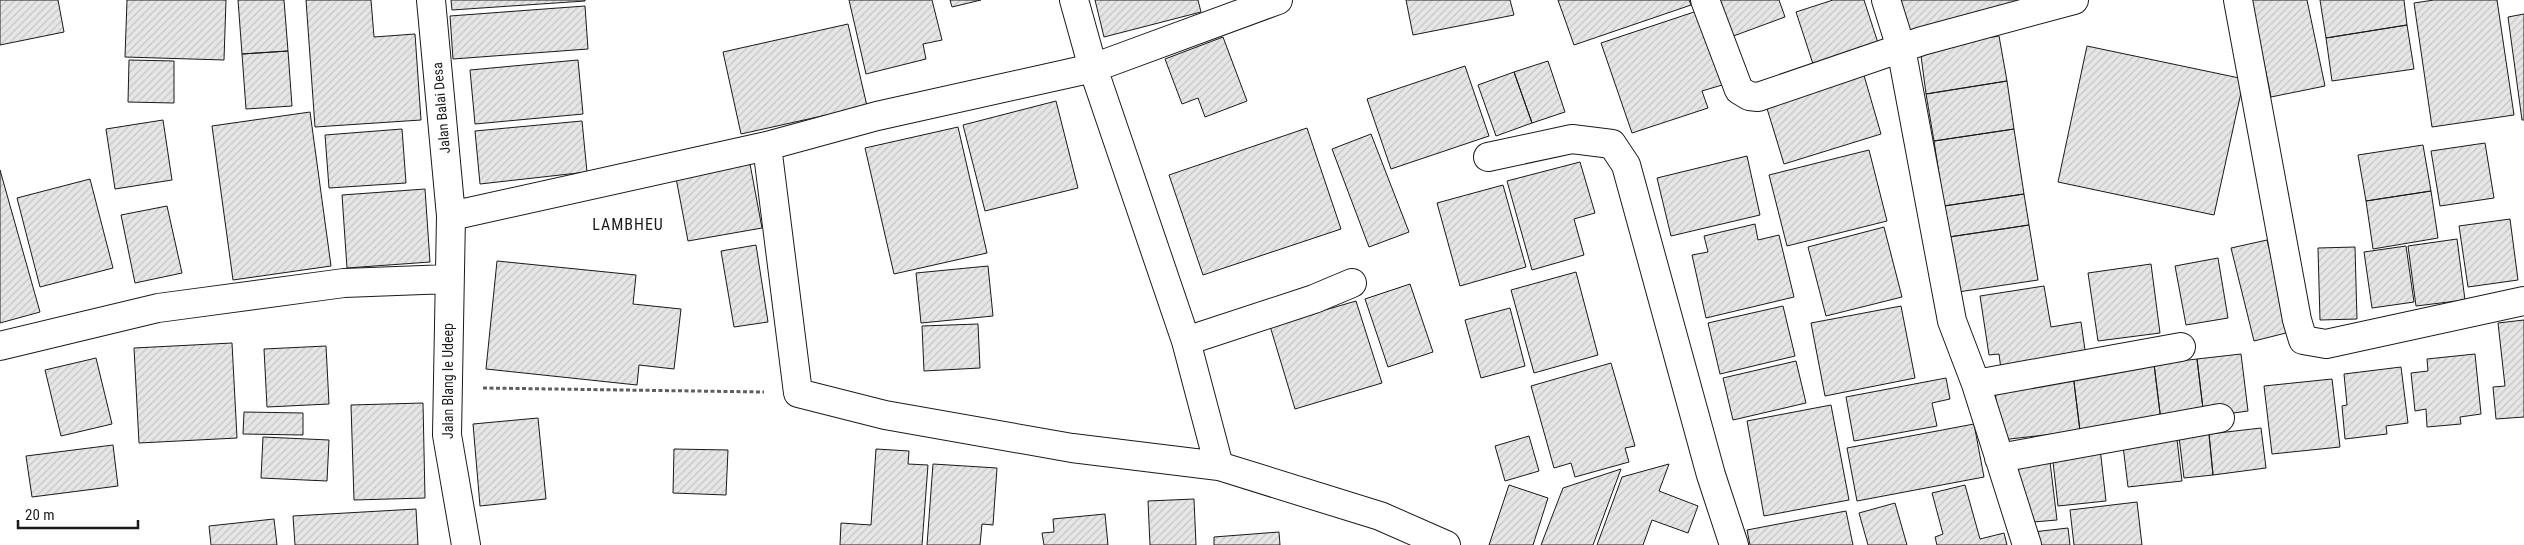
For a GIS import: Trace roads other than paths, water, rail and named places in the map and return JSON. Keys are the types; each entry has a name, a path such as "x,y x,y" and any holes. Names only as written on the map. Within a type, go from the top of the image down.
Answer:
{"street":[{"name":"Jalan Balai Desa","path":"431,0 451,216"},
{"path":"1074,0 1093,68 1186,341 1219,466"},
{"path":"451,216 767,146 877,116 1093,68 1278,0"},
{"path":"1705,0 1738,90 1749,96 1758,97 1901,48 2074,0"},
{"path":"1886,0 1901,48 1952,321 1976,384 2027,545"},
{"path":"2238,0 2297,320 2303,340 2326,344 2524,301"},
{"path":"1488,157 1572,139 1612,144 1626,165 1711,474 1734,545"},
{"path":"767,146 798,393 885,415 1062,446 1219,466 1380,516 1446,545"},
{"name":"Jalan Blang Ie Udeep","path":"451,216 447,435 466,545"},
{"path":"0,346 158,308 344,283 449,279"},
{"path":"1186,341 1314,299 1352,283"},
{"path":"1976,384 2181,347"},
{"path":"2000,458 2220,418"}],"district":[{"name":"LAMBHEU","path":"628,224"}]}
